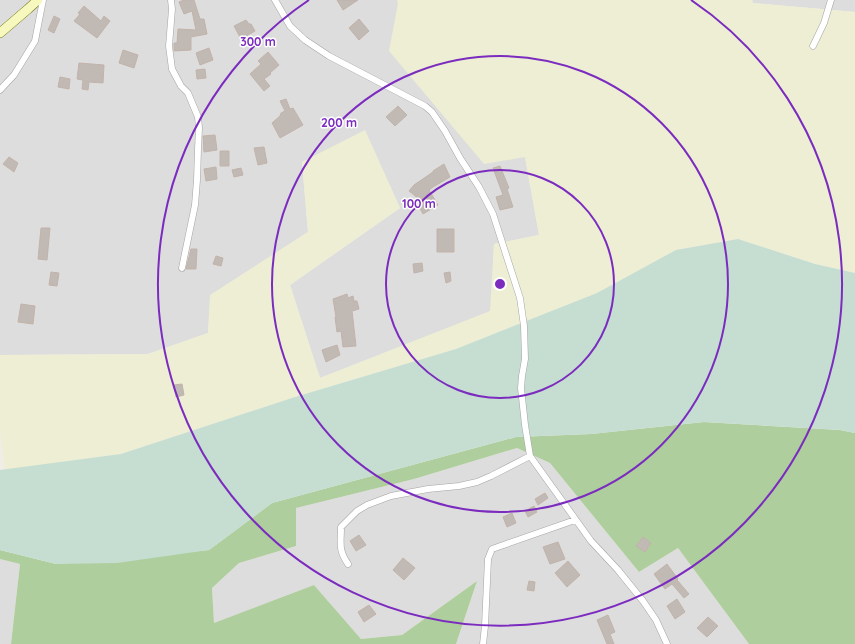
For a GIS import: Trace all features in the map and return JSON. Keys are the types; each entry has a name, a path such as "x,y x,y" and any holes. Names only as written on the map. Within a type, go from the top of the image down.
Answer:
{"street":[{"path":"0,33 38,0"},
{"path":"0,90 14,75 35,41 43,0"},
{"path":"171,0 172,9 169,46 172,68 181,86 188,93 198,117 199,128 195,205 182,268"},
{"path":"275,0 290,26 305,40 329,56 425,106 432,112 445,131 479,187 493,214 520,298 524,326 525,358 521,388 530,456 591,541 618,570 643,601 656,620 667,644"},
{"path":"813,46 824,23 831,0"},
{"path":"348,564 343,557 340,547 341,527 357,511 367,505 391,496 476,482 530,456"},
{"path":"483,644 488,559 492,550 575,520"}],"shaded area":[{"path":"0,0 397,0 525,157 539,235 494,244 491,311 320,378 290,285 400,208 365,131 302,162 308,232 211,295 208,333 148,354 0,355"},
{"path":"752,0 855,0 855,12 753,3"},
{"path":"517,448 550,463 639,572 678,548 749,644 456,644 477,581 402,635 361,639 314,585 214,623 212,588 239,563 296,546 296,508 414,479"},
{"path":"0,559 20,564 11,644 0,644"}],"green space":[{"path":"397,0 752,0 753,3 855,12 855,273 815,264 738,239 676,250 597,293 456,349 295,397 121,454 5,470 0,432 0,355 148,354 208,333 210,295 308,232 302,162 365,130 400,208 290,285 320,378 490,311 494,244 539,235 525,157 484,164 389,51 398,3"},
{"path":"738,239 815,264 855,273 855,433 840,430 704,422 591,434 516,437 272,503 209,550 117,563 56,564 0,550 0,470 121,454 295,397 456,349 597,293 676,250"},
{"path":"704,422 840,430 855,433 855,644 749,644 678,548 639,572 550,463 517,448 414,479 296,508 296,546 239,563 212,588 214,623 314,585 361,639 402,635 477,581 456,644 11,644 20,564 0,559 0,550 56,564 209,550 272,503 516,437 591,434"}],"building":[{"path":"184,0 194,0 200,19 204,19 207,34 191,37 191,50 174,51 174,43 177,43 178,29 196,30 192,11 184,14 179,2"},
{"path":"337,0 358,0 343,10"},
{"path":"84,6 101,21 104,16 110,21 97,38 74,21"},
{"path":"54,16 60,19 54,33 48,30"},
{"path":"359,19 369,31 359,40 349,28"},
{"path":"246,20 249,24 251,24 255,31 241,39 234,26"},
{"path":"209,48 213,60 200,65 196,53"},
{"path":"123,50 138,55 134,68 119,63"},
{"path":"268,52 279,65 264,79 270,86 264,91 250,74 261,64 258,61"},
{"path":"79,63 104,65 103,83 89,82 88,90 82,89 83,80 77,79"},
{"path":"205,69 206,78 197,79 196,70"},
{"path":"60,77 70,79 69,89 58,87"},
{"path":"286,99 290,109 293,108 303,125 280,138 272,123 280,116 281,113 285,111 280,101"},
{"path":"398,106 407,115 395,126 386,117"},
{"path":"215,135 217,150 204,152 203,136"},
{"path":"264,147 267,163 258,165 254,148"},
{"path":"220,151 229,151 229,166 220,166"},
{"path":"9,157 18,163 14,172 3,164"},
{"path":"444,164 450,177 429,190 438,205 423,214 416,201 419,199 409,191 414,185"},
{"path":"500,166 509,188 507,189 513,207 500,210 496,197 503,195 493,168"},
{"path":"216,167 217,179 206,181 204,169"},
{"path":"241,168 243,175 234,177 232,170"},
{"path":"41,228 50,228 47,260 38,259"},
{"path":"437,229 454,229 454,252 437,252"},
{"path":"191,249 197,249 196,269 186,269"},
{"path":"216,256 223,258 221,266 213,264"},
{"path":"422,263 423,271 414,273 413,264"},
{"path":"51,272 59,273 57,286 49,285"},
{"path":"450,272 451,281 446,283 444,273"},
{"path":"347,294 348,298 353,296 354,301 357,301 359,309 352,311 356,346 343,347 341,331 337,332 333,299"},
{"path":"21,304 35,306 33,324 18,322"},
{"path":"337,345 340,355 326,362 322,350"},
{"path":"182,384 184,395 176,397 174,385"},
{"path":"545,493 548,498 538,505 535,499"},
{"path":"534,506 537,512 528,517 525,511"},
{"path":"512,513 516,523 507,527 503,517"},
{"path":"359,535 366,545 356,551 350,541"},
{"path":"643,537 651,543 645,552 636,546"},
{"path":"558,542 565,559 550,564 543,547"},
{"path":"403,558 415,568 404,580 393,570"},
{"path":"568,561 580,575 567,587 555,573"},
{"path":"667,564 678,579 677,580 689,594 684,598 672,584 665,589 654,574"},
{"path":"529,581 535,582 534,591 527,590"},
{"path":"677,599 685,612 675,619 667,606"},
{"path":"369,605 376,614 364,622 358,612"},
{"path":"608,615 615,632 610,634 614,644 607,644 597,620"},
{"path":"708,617 718,626 707,637 697,628"}]}
